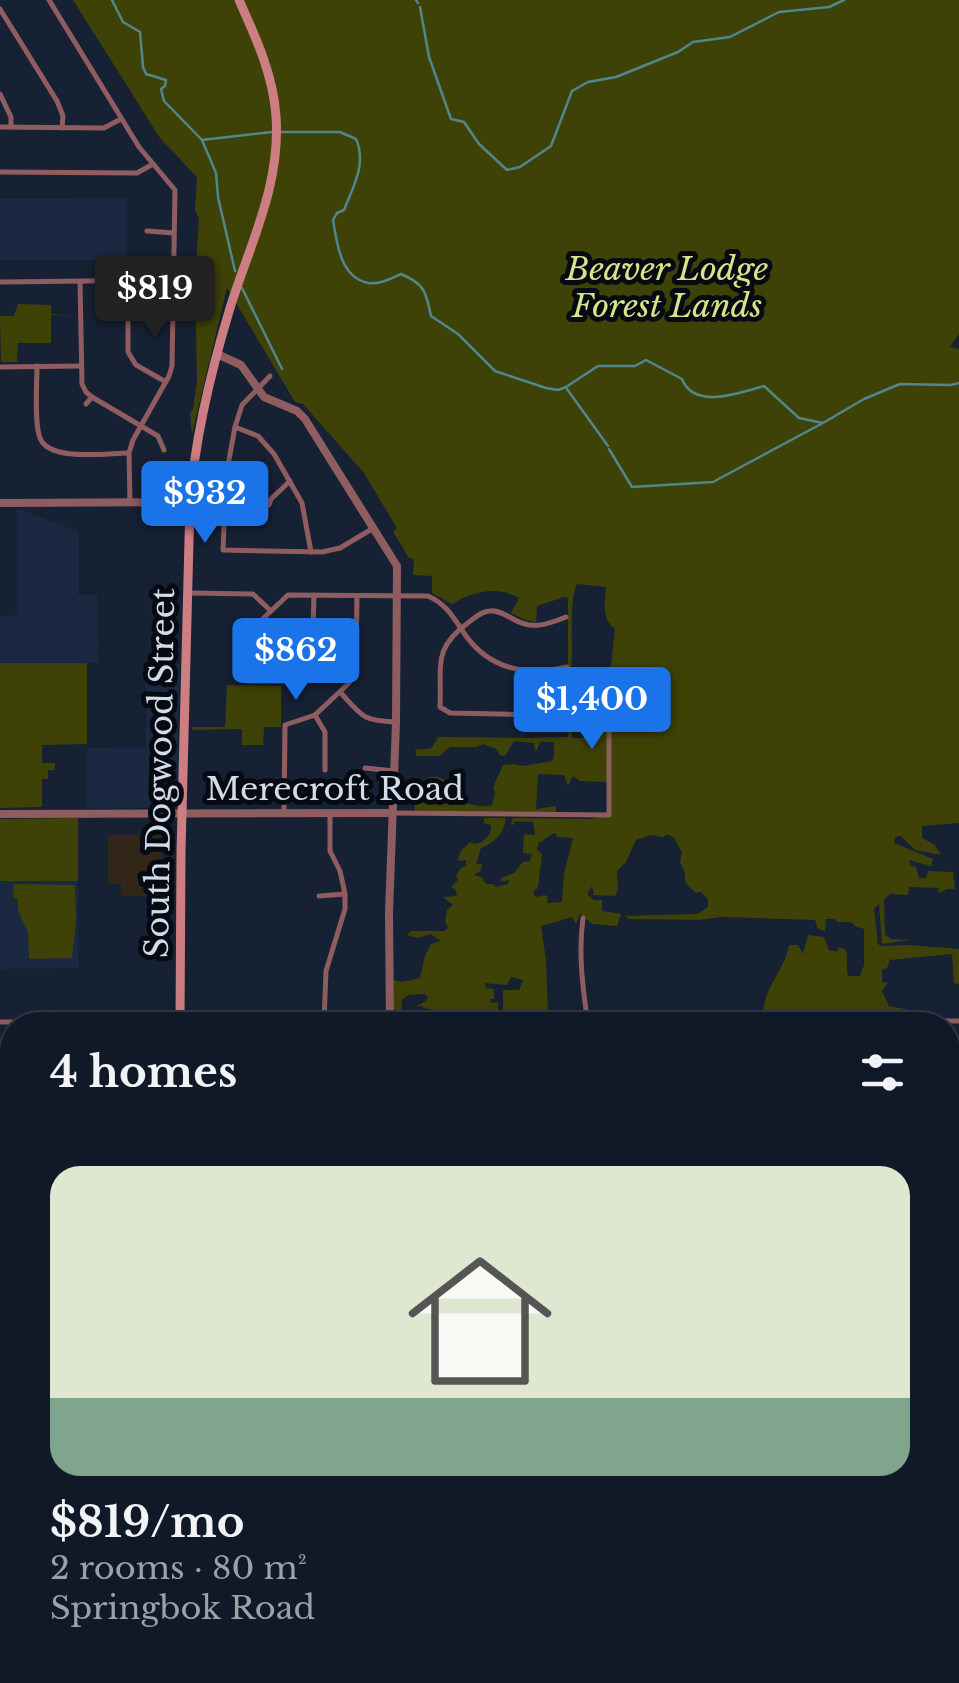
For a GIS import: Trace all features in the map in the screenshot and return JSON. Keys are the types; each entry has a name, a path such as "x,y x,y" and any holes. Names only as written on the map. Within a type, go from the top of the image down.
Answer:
{"main road":[{"name":"South Dogwood Street","path":"180,1012 190,502 198,436 218,354 232,300 268,198 276,158 273,89 263,52 239,0"}],"street":[{"path":"49,0 139,147 175,190 172,366 133,440 130,502"},
{"path":"0,9 57,101 63,116 62,128"},
{"path":"0,94 11,117 11,127"},
{"path":"0,127 104,128 122,118"},
{"path":"0,172 138,173 153,164"},
{"path":"147,231 174,233"},
{"path":"128,280 128,352 136,364 166,382"},
{"path":"0,282 174,280"},
{"path":"80,281 82,384 86,392 158,436 164,450"},
{"path":"218,354 241,365 264,396 298,411 305,419 397,566 390,1012"},
{"path":"37,366 38,432 43,450 60,454 130,453"},
{"path":"0,367 80,366"},
{"path":"270,376 242,405 235,427 226,476 223,550 312,552 340,548 372,529"},
{"path":"86,404 92,396"},
{"path":"235,427 258,436 274,454 302,503 312,552"},
{"path":"269,505 290,481"},
{"path":"0,503 190,502"},
{"path":"189,592 253,594 270,611"},
{"path":"314,596 312,661 289,681 248,681 249,632 288,595 428,596 450,610 482,653 496,662 512,669 545,672 567,667"},
{"path":"284,813 285,724 315,714 349,683 356,660 357,596"},
{"path":"545,672 545,713 444,711 440,707 442,652 446,642 482,612 490,610 532,626 544,626 566,617"},
{"path":"289,652 290,660 300,671"},
{"name":"Merecroft Road","path":"0,814 609,815 609,689"},
{"path":"340,692 363,718 396,722"},
{"path":"315,714 325,732 325,770"},
{"path":"365,768 394,771"},
{"path":"324,1012 326,971 345,909 340,872 330,851 330,813"},
{"path":"319,896 345,894"},
{"path":"584,918 580,969 586,1012"}],"shaded area":[{"path":"127,198 126,260 0,260 0,199"},
{"path":"17,508 78,532 78,595 97,595 99,663 0,663 0,616 17,615"},
{"path":"146,665 180,665 176,808 87,808 87,748 146,747"},
{"path":"108,835 161,835 161,896 121,896 121,884 108,884"},
{"path":"0,881 78,881 78,968 0,969"}],"green space":[{"name":"Beaver Lodge Forest Lands","path":"73,0 959,0 959,334 950,347 959,349 959,823 922,826 922,838 935,845 941,855 915,850 901,836 895,837 894,843 933,859 931,866 909,860 919,878 926,878 928,871 953,872 955,889 938,893 939,888 909,887 908,895 890,894 884,900 885,935 910,940 882,944 879,904 874,909 881,946 959,949 959,984 954,983 952,954 890,960 882,970 882,982 888,983 882,991 889,1006 914,1012 764,1012 789,945 798,945 803,954 808,935 824,937 829,950 846,950 848,976 860,976 864,965 864,929 834,919 826,919 825,931 818,929 815,920 629,919 625,916 697,914 708,907 708,899 685,882 682,852 667,834 636,840 617,871 615,896 594,895 592,886 587,894 602,900 602,911 621,914 617,926 592,924 580,914 576,924 572,917 541,926 548,1012 503,1012 503,990 519,990 523,980 511,977 507,985 485,983 486,988 494,989 494,999 490,999 491,1003 498,1002 498,1011 432,1012 415,1007 427,1000 424,994 408,995 402,1000 401,1011 429,1012 392,1012 394,980 420,978 431,944 441,941 431,934 418,938 407,935 411,931 445,931 448,927 447,910 453,905 443,897 457,896 451,887 466,860 457,861 470,842 477,843 488,836 491,825 484,823 484,818 506,818 498,837 481,848 476,864 482,864 481,870 474,875 496,887 508,884 509,880 500,882 502,878 530,861 532,854 523,853 524,834 535,835 533,822 515,821 514,825 513,818 610,816 611,707 615,709 615,700 604,693 607,703 607,782 580,781 573,776 568,786 564,775 538,774 536,809 556,806 556,813 415,811 418,783 429,777 449,782 431,787 428,794 432,803 460,799 488,806 492,805 493,787 503,765 552,761 554,742 540,742 535,750 534,743 514,741 505,756 483,744 450,747 439,756 417,756 415,750 432,748 438,737 568,737 568,598 537,606 536,622 511,613 519,598 511,594 485,592 452,604 432,593 432,576 413,575 414,559 409,558 393,532 397,528 364,473 303,404 295,402 227,288 192,434 190,413 197,382 197,177 160,138","holes":["577,584 606,587 606,615 615,629 611,665 604,670 599,695 604,701 605,715 599,719 599,738 572,738 574,593","556,833 557,837 573,838 562,902 547,903 548,897 536,897 533,892 538,887 542,854 537,850 538,843"]},
{"path":"18,304 51,305 51,314 75,316 51,315 51,343 18,343 17,362 1,362 0,316 14,316"},
{"path":"0,663 87,663 87,744 42,745 42,763 55,763 55,770 48,770 48,779 42,779 42,807 0,808"},
{"path":"227,685 281,686 281,727 264,727 263,745 242,745 242,729 192,730 225,727"},
{"path":"78,818 78,881 0,881 0,819"},
{"path":"14,884 75,885 72,958 29,959 28,932 18,911 18,899 13,898"}],"waterway":[{"path":"112,0 123,22 140,32 146,74 166,80 161,89 164,101 202,140 216,173 235,271"},
{"path":"420,7 429,57 451,119 464,122 479,144 507,170 520,167 551,146 572,91 588,82 616,77 693,42 730,37 779,12 829,7 844,0"},
{"path":"202,140 272,132"},
{"path":"280,132 340,132 356,139 358,175 344,210 333,220 346,266 351,274 368,283 401,274 415,281 426,295 431,316 458,334 495,371 558,390 598,366 635,366 646,360 682,379 696,394 718,397 764,386 799,418 823,423 900,384 959,383"},
{"path":"242,288 282,369"},
{"path":"567,389 608,446"},
{"path":"609,449 632,487 713,482 821,424"}]}
